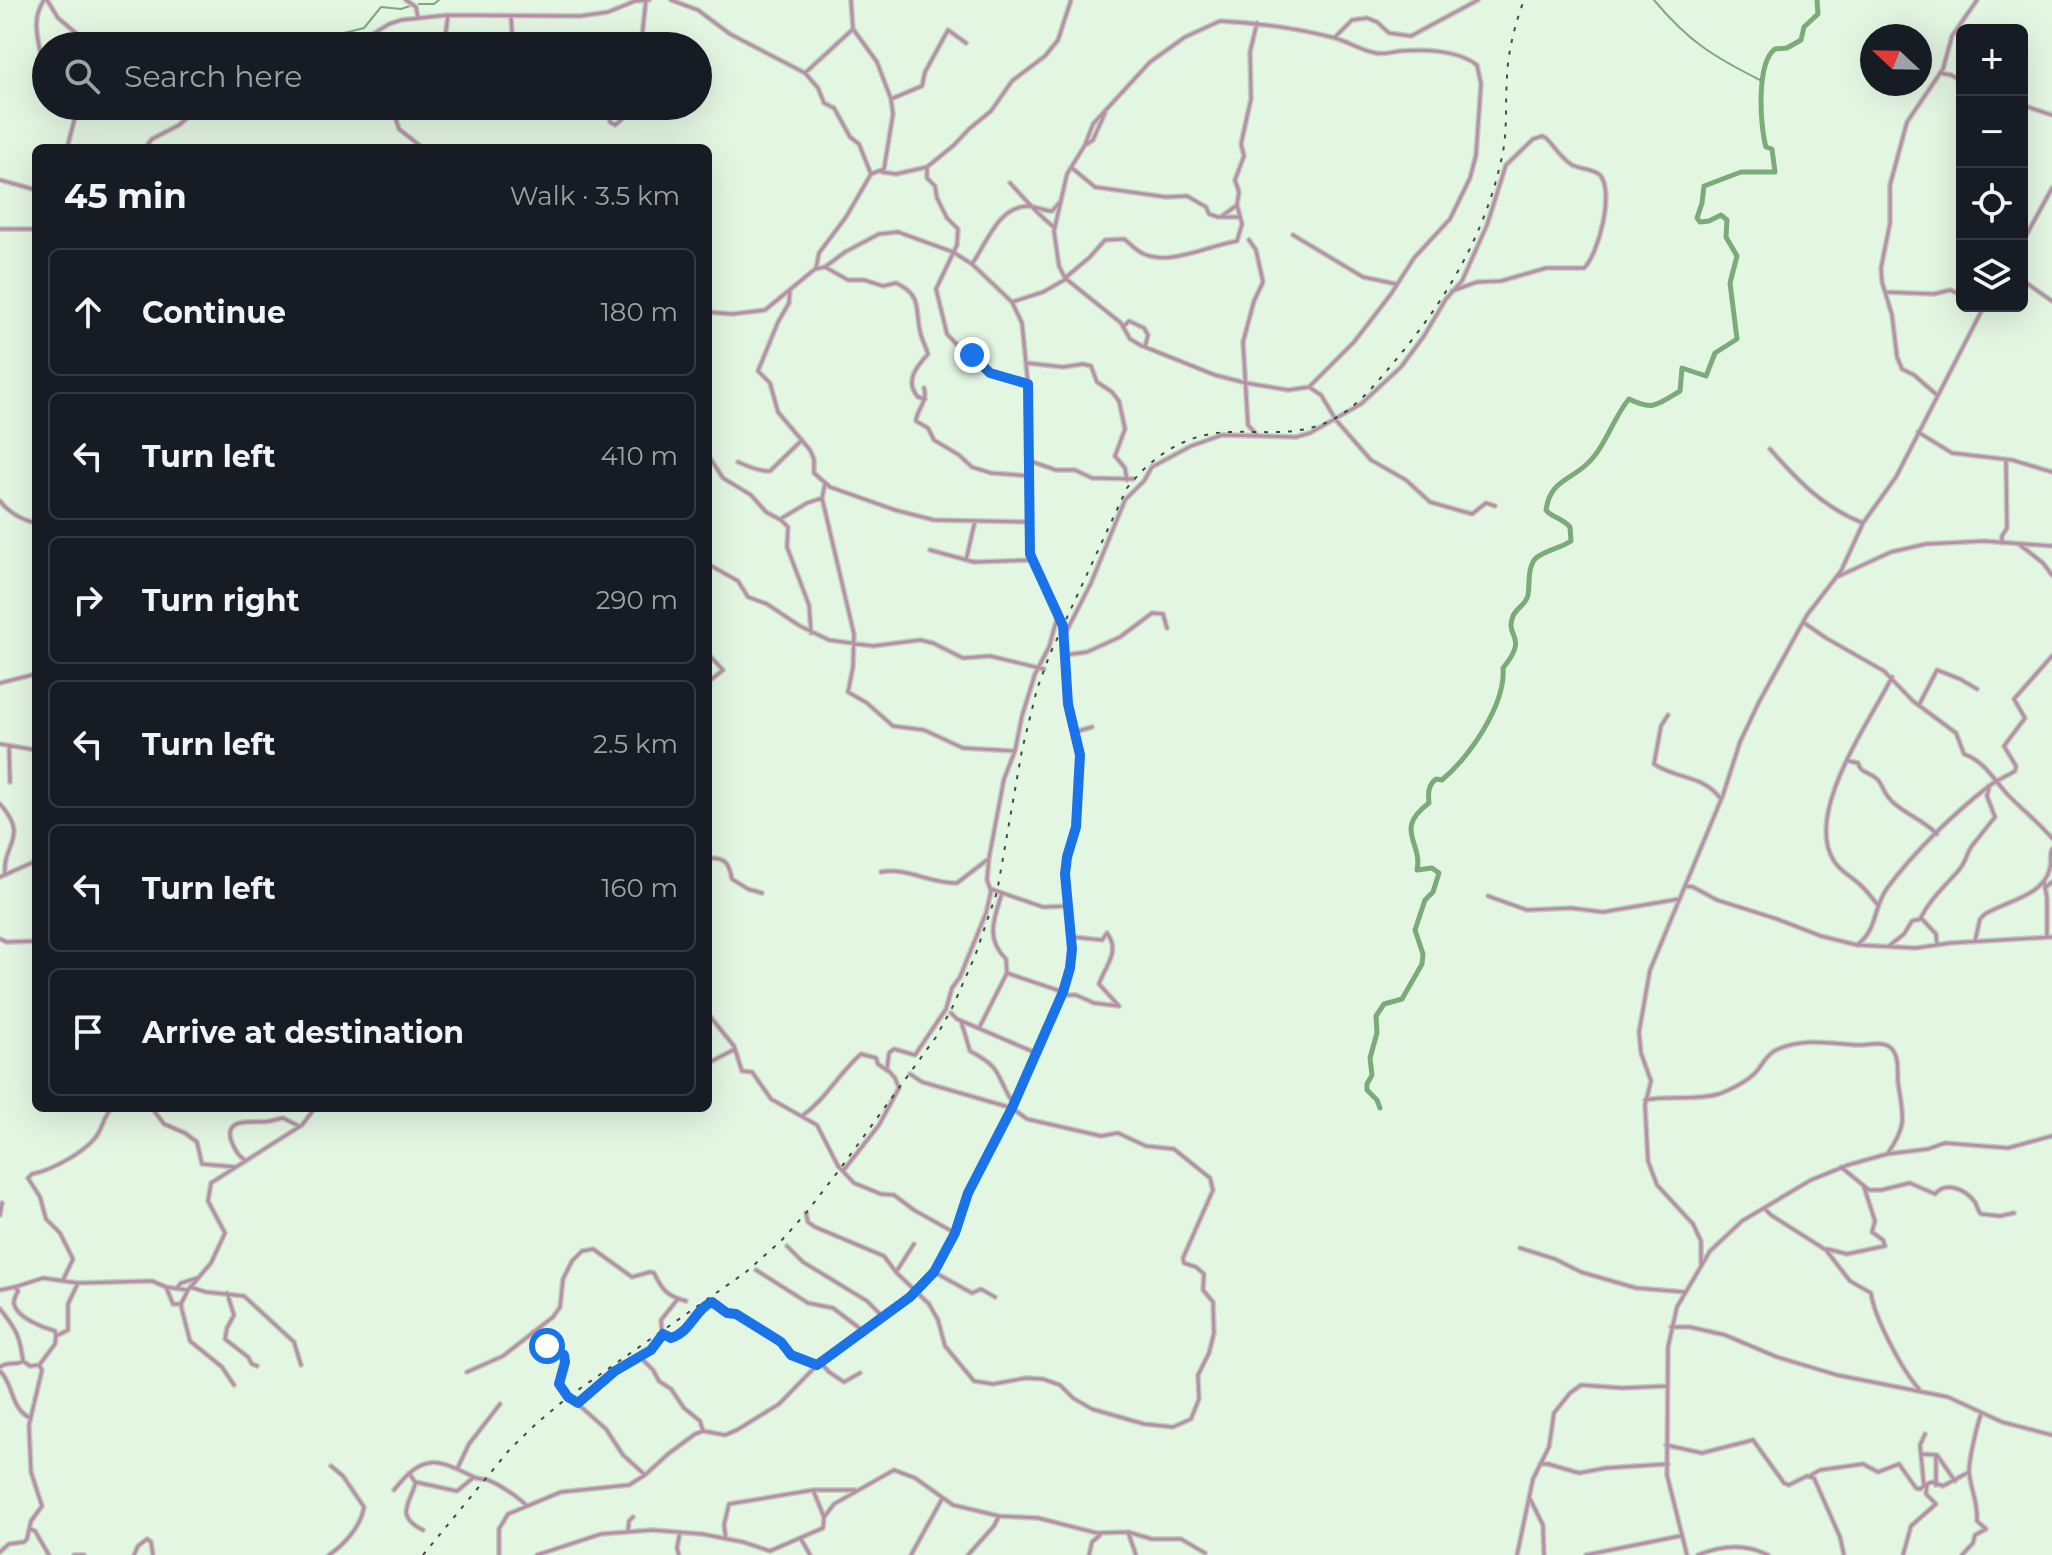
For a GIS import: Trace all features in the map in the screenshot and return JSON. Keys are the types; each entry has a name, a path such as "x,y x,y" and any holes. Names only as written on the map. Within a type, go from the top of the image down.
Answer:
{"street":[{"path":"36,32 39,8 46,0 58,18 75,32"},
{"path":"406,0 416,7 418,18"},
{"path":"377,32 389,24 418,18 595,14 648,0 644,32"},
{"path":"671,0 698,10 730,34 805,73 818,88 824,103 835,109 850,138 859,144 871,174"},
{"path":"851,0 853,29 877,62 891,99 893,114 882,172"},
{"path":"816,268 821,250 846,217 871,174 896,174 927,167 991,111 1017,77 1045,56 1060,36 1071,0"},
{"path":"1334,38 1352,20 1367,18 1389,33 1411,36 1478,0"},
{"path":"1937,395 1898,363 1892,315 1883,293 1881,268 1890,223 1889,198 1894,165 1908,119 1940,73 1950,40 1977,0"},
{"path":"446,32 448,15"},
{"path":"511,16 512,32"},
{"path":"1220,21 1257,23 1334,38 1375,53 1432,51 1466,58 1477,65 1481,89 1476,155 1470,178 1448,221 1414,258 1354,342 1309,387 1288,390 1215,375 1130,339 1123,327 1065,279 1056,256 1055,228 1061,200 1070,167 1085,145 1090,129 1150,62 1185,37 1220,21"},
{"path":"1012,302 1043,292 1065,279 1105,240 1124,239 1148,256 1191,255 1207,247 1237,241 1242,224 1235,180 1244,156 1241,144 1251,99 1250,49 1257,23"},
{"path":"805,73 853,29"},
{"path":"891,99 922,86 925,72 948,30 966,43"},
{"path":"1944,66 1951,75"},
{"path":"1940,73 1956,78"},
{"path":"2028,107 2052,115"},
{"path":"68,144 74,120"},
{"path":"148,144 185,120"},
{"path":"396,120 397,126 418,144"},
{"path":"1064,636 1091,583 1125,500 1152,467 1191,446 1222,435 1296,437 1310,433 1361,404 1401,367 1452,291 1462,281 1487,225 1506,165 1529,142 1542,136 1569,163 1600,175 1606,185 1606,204 1593,257 1584,268 1546,268 1499,281 1480,281 1452,291"},
{"path":"927,167 927,178 935,186 947,218 958,228 957,243 936,289 948,336 962,350 977,357 990,373 1028,384"},
{"path":"1070,167 1092,186 1166,197 1187,196 1206,207 1209,214 1239,217"},
{"path":"0,180 32,189"},
{"path":"1010,183 1055,228"},
{"path":"2024,240 2052,188"},
{"path":"972,264 992,230 1010,211 1031,206 1052,211 1061,200"},
{"path":"1222,216 1237,205"},
{"path":"0,229 32,229"},
{"path":"499,1555 499,1529 504,1518 526,1505 561,1492 629,1485 688,1438 703,1431 725,1435 747,1424 779,1404 819,1364 917,1291 934,1272 955,1233 968,1193 1013,1106 1062,994 1072,959 1065,874 1076,827 1080,755 1068,704 1064,636 1058,615 1032,560 1027,363 1022,323 1012,302 972,264 953,252 898,232 885,232 845,252 825,267 816,268 765,310 732,314 712,312"},
{"path":"1293,235 1363,277 1397,284"},
{"path":"1249,240 1256,250 1263,282 1254,301 1243,342 1248,425 1256,434"},
{"path":"825,267 848,280 864,280 883,286 896,283 911,293 917,303 921,334 928,354 914,370 912,388 918,397 925,399"},
{"path":"2028,284 2052,301"},
{"path":"790,287 789,303 758,371 770,383 778,412 812,454 814,473 825,484 855,497 943,522 1029,522"},
{"path":"1883,293 1895,291 1930,295 1950,290 1956,292"},
{"path":"1701,1264 1701,1241 1693,1224 1660,1190 1650,1168 1645,1100 1651,1081 1640,1047 1640,1022 1650,970 1721,799 1745,732 1803,622 1836,578 1863,523 1896,477 1981,312"},
{"path":"1123,327 1130,321 1144,328 1148,335 1145,347"},
{"path":"1027,363 1091,366 1097,382 1119,401 1125,429 1115,456 1125,468 1127,480"},
{"path":"1309,387 1321,395 1336,420 1371,460 1406,480 1430,502 1472,514 1486,503 1495,506"},
{"path":"924,388 925,399 916,421 928,428 937,443 977,469 1030,476"},
{"path":"1918,432 1952,453 2006,459 2052,472"},
{"path":"738,462 761,472 770,471 802,440"},
{"path":"1770,449 1812,494 1839,513 1863,523"},
{"path":"2002,543 2007,528 2006,459"},
{"path":"712,461 723,478 751,495 766,512 788,527 787,547 809,605 811,633"},
{"path":"1030,461 1056,470 1075,470 1092,478 1133,479"},
{"path":"825,484 822,498 837,571 853,624 853,670 847,691 872,707 889,724 924,730 963,748 1015,751"},
{"path":"781,520 791,510 822,498"},
{"path":"0,501 6,509 32,522"},
{"path":"966,560 975,521"},
{"path":"1836,578 1864,563 1926,544 1978,541 2052,546"},
{"path":"2019,543 2052,575"},
{"path":"930,550 966,560 1032,560"},
{"path":"712,566 736,579 748,597 767,604 811,633 829,640 873,646 920,640 963,658 990,656 1041,668"},
{"path":"1065,655 1087,652 1120,637 1152,613 1163,614 1167,628"},
{"path":"888,1071 889,1053 899,1049 915,1055 938,1023 950,1002 952,988 960,977 986,913 991,889 987,880 989,858 1004,779 1015,751 1022,716 1058,615"},
{"path":"1803,622 1892,677 1919,705 1956,733 1964,754 1979,760 2052,838"},
{"path":"1857,945 1865,939 1876,920 1884,892 1901,870 1989,786 2016,769 2004,746 2025,718 2014,699 2052,656"},
{"path":"712,658 723,670 712,679"},
{"path":"1919,705 1935,671 1960,679 1977,689"},
{"path":"0,683 32,675"},
{"path":"1878,905 1858,882 1837,866 1827,847 1833,794 1858,734 1892,677"},
{"path":"1668,715 1661,726 1654,764 1705,783 1721,799"},
{"path":"1075,732 1092,727"},
{"path":"0,744 32,749"},
{"path":"9,746 10,782"},
{"path":"1847,760 1858,763 1861,771 1877,779 1897,807 1919,818 1937,834"},
{"path":"1921,919 1927,905 1960,869 1971,848 1995,817 1985,792"},
{"path":"0,804 15,829 2,876"},
{"path":"1975,942 1979,922 1985,914 2030,893 2043,880 2050,867 2052,849"},
{"path":"712,858 724,860 729,865 732,879 762,893"},
{"path":"881,872 895,869 927,880 957,883 989,858"},
{"path":"2,876 32,863"},
{"path":"1688,879 1693,887"},
{"path":"1685,886 1832,940 1885,948 2049,937 2043,880"},
{"path":"2045,888 2052,882"},
{"path":"991,889 1043,907 1070,906"},
{"path":"979,1028 1007,973 1006,959 997,950 993,935 1002,893"},
{"path":"1488,896 1527,910 1571,908 1603,912 1679,899"},
{"path":"1921,919 1936,934 1937,945"},
{"path":"1885,948 1904,934 1912,921 1921,919"},
{"path":"1007,973 1062,994 1119,1006 1099,984 1114,948 1113,941 1107,933 1102,940 1072,937"},
{"path":"0,939 7,942 32,941"},
{"path":"951,1013 961,1021 1036,1053"},
{"path":"712,1019 735,1049 742,1071 752,1072 771,1099 817,1125 843,1171 859,1186 894,1195 955,1233"},
{"path":"806,1213 808,1222 815,1227 882,1254 934,1313 945,1346 974,1381 993,1384 1026,1378 1043,1379 1060,1385 1073,1398 1092,1409 1144,1424 1173,1427 1191,1419 1199,1395 1198,1375 1213,1343 1213,1304 1203,1290 1203,1272 1183,1260 1213,1190 1212,1182 1174,1149 1146,1146 1118,1133 1101,1136 1027,1119 1013,1106 998,1070 970,1051 961,1021"},
{"path":"1645,1100 1721,1093 1754,1073 1766,1057 1793,1045 1828,1041 1884,1044 1893,1050 1897,1059 1904,1121 1887,1154"},
{"path":"712,1061 735,1049"},
{"path":"801,1116 812,1108 845,1067 861,1054 876,1058 878,1064 895,1078 899,1088 895,1100 843,1171"},
{"path":"910,1074 922,1082 1013,1106"},
{"path":"63,1280 73,1259 60,1233 46,1219 40,1197 28,1178 73,1158 99,1133 109,1112"},
{"path":"155,1112 164,1124 197,1142 202,1164 239,1167"},
{"path":"234,1385 222,1367 190,1341 181,1304 189,1288 211,1263 225,1232 208,1201 210,1184 306,1122 312,1112"},
{"path":"246,1161 238,1156 230,1134 237,1123 283,1118 299,1126"},
{"path":"1687,1555 1669,1485 1667,1358 1671,1327 1685,1292 1701,1264 1736,1225 1811,1180 1841,1167 1887,1154 1950,1143 2014,1147 2052,1136"},
{"path":"1841,1167 1864,1186 1876,1191 1910,1183 1935,1194 1947,1186 1960,1190 1973,1200 1981,1214 2014,1213"},
{"path":"1823,1248 1847,1254 1885,1246 1883,1240 1872,1232 1875,1221 1864,1186"},
{"path":"0,1215 2,1203"},
{"path":"1764,1208 1823,1248 1850,1281 1871,1293 1872,1304 1892,1348 1921,1391"},
{"path":"896,1272 914,1244"},
{"path":"787,1246 811,1267 847,1286 882,1316"},
{"path":"1520,1248 1555,1259 1581,1272 1636,1288 1685,1292"},
{"path":"467,1372 503,1356 556,1312 562,1299 564,1276 577,1256 588,1249 593,1249 632,1277 654,1273 658,1285 686,1301"},
{"path":"756,1270 808,1303 833,1308 862,1330"},
{"path":"934,1272 970,1292 981,1289 995,1297"},
{"path":"0,1290 39,1278 78,1283 152,1281 166,1287 227,1293 247,1298 294,1342 301,1365"},
{"path":"177,1288 181,1283 197,1278"},
{"path":"56,1336 68,1330 68,1304 78,1283"},
{"path":"15,1287 18,1293 13,1301 15,1307 29,1319 55,1331 56,1336 55,1344 39,1365 30,1366 23,1361"},
{"path":"166,1287 173,1304 181,1304"},
{"path":"227,1293 234,1315 225,1339 257,1366"},
{"path":"578,1403 600,1382 651,1350 663,1334 662,1317 678,1299"},
{"path":"663,1334 671,1338 680,1335 704,1306 712,1302 781,1342 791,1355 819,1364 844,1382 860,1373"},
{"path":"0,1309 22,1343 23,1361"},
{"path":"1671,1327 1716,1333 1819,1370 1948,1397 2002,1422 2052,1435"},
{"path":"533,1332 542,1344 564,1355 559,1384 568,1397 606,1429 631,1465 645,1475"},
{"path":"640,1357 659,1381 671,1389 684,1408 700,1421 703,1431"},
{"path":"23,1361 7,1363 0,1369 8,1379 14,1401 23,1415 30,1418"},
{"path":"0,1552 9,1544 24,1542 31,1521 42,1505 31,1472 30,1418 42,1370 39,1365"},
{"path":"1517,1555 1533,1479 1551,1441 1554,1413 1577,1387 1587,1384 1617,1388 1668,1386"},
{"path":"458,1467 475,1435 500,1404"},
{"path":"1962,1555 1973,1543 1975,1535 1986,1529 1977,1521 1978,1505 1969,1471 1981,1414"},
{"path":"1903,1555 1911,1526 1936,1504 1926,1494 1921,1454 1925,1434"},
{"path":"1666,1445 1702,1453 1752,1439 1784,1483 1792,1484 1817,1471 1865,1464 1878,1472 1899,1464 1919,1489 1932,1482 1943,1486 1969,1471"},
{"path":"1921,1454 1935,1454"},
{"path":"1935,1454 1955,1481"},
{"path":"1935,1454 1936,1485"},
{"path":"394,1490 409,1473 425,1463 458,1467 474,1477 489,1481 526,1505"},
{"path":"1540,1464 1551,1464 1579,1473 1668,1464"},
{"path":"329,1555 350,1535 364,1507 343,1476 331,1466"},
{"path":"824,1517 834,1504 894,1470 915,1478 953,1505 999,1516 1038,1518 1102,1534 1128,1532 1152,1539 1181,1539 1205,1553"},
{"path":"409,1473 416,1482 457,1491 474,1477"},
{"path":"1810,1476 1819,1486 1844,1555"},
{"path":"416,1482 406,1508 406,1517 411,1524 423,1530"},
{"path":"726,1539 724,1525 729,1504 813,1490 855,1490"},
{"path":"770,1551 823,1528 824,1517 813,1490"},
{"path":"911,1555 942,1499"},
{"path":"1530,1499 1543,1525 1544,1555"},
{"path":"968,1555 999,1516"},
{"path":"628,1532 629,1521 633,1517"},
{"path":"30,1529 35,1531 49,1555"},
{"path":"537,1555 613,1531 680,1532 726,1539 776,1555"},
{"path":"679,1555 680,1532"},
{"path":"1128,1532 1136,1555"},
{"path":"1089,1555 1092,1542 1102,1534"},
{"path":"1586,1555 1682,1535"},
{"path":"134,1555 138,1546 147,1539 151,1542 153,1555"},
{"path":"801,1539 810,1555"},
{"path":"1698,1555 1729,1545 1768,1555"},
{"path":"74,1555 84,1555"}],"waterway":[{"path":"419,4 434,4 439,0"},
{"path":"1654,0 1703,47 1762,81"},
{"path":"1380,1108 1367,1090 1372,1075 1370,1058 1377,1033 1376,1016 1384,1004 1402,999 1422,964 1423,954 1415,930 1425,900 1433,892 1439,873 1432,868 1417,870 1418,860 1411,829 1413,821 1429,803 1431,784 1436,779 1442,780 1463,758 1492,714 1499,698 1503,668 1515,649 1511,623 1527,598 1533,562 1540,555 1571,541 1570,527 1546,510 1556,487 1594,457 1629,399 1644,405 1655,405 1666,400 1680,391 1682,368 1706,376 1715,353 1737,339 1730,283 1737,256 1726,237 1727,220 1721,215 1709,221 1700,222 1697,218 1704,186 1741,172 1775,172 1772,149 1766,147 1762,125 1761,95 1765,67 1775,49 1787,48 1801,40 1804,27 1818,14 1817,0"},
{"path":"348,32 364,28 381,7 401,9 410,6"}],"railway":[{"path":"423,1555 510,1449 537,1423 568,1397 746,1272 781,1241 840,1169 936,1037 975,956 997,892 1022,750 1037,689 1050,654 1127,488 1148,465 1185,441 1214,433 1293,431 1326,423 1347,411 1365,395 1408,345 1458,272 1493,190 1505,140 1509,57 1524,0"}],"route":[{"path":"547,1346 564,1355 565,1362 558,1381 568,1397 578,1403 615,1371 651,1350 663,1334 671,1338 680,1335 704,1306 712,1302 781,1342 791,1355 817,1365 910,1297 934,1272 955,1233 968,1193 1012,1108 1063,992 1072,959 1065,874 1076,827 1080,755 1068,704 1063,626 1030,554 1028,384 990,373 972,355"}]}
